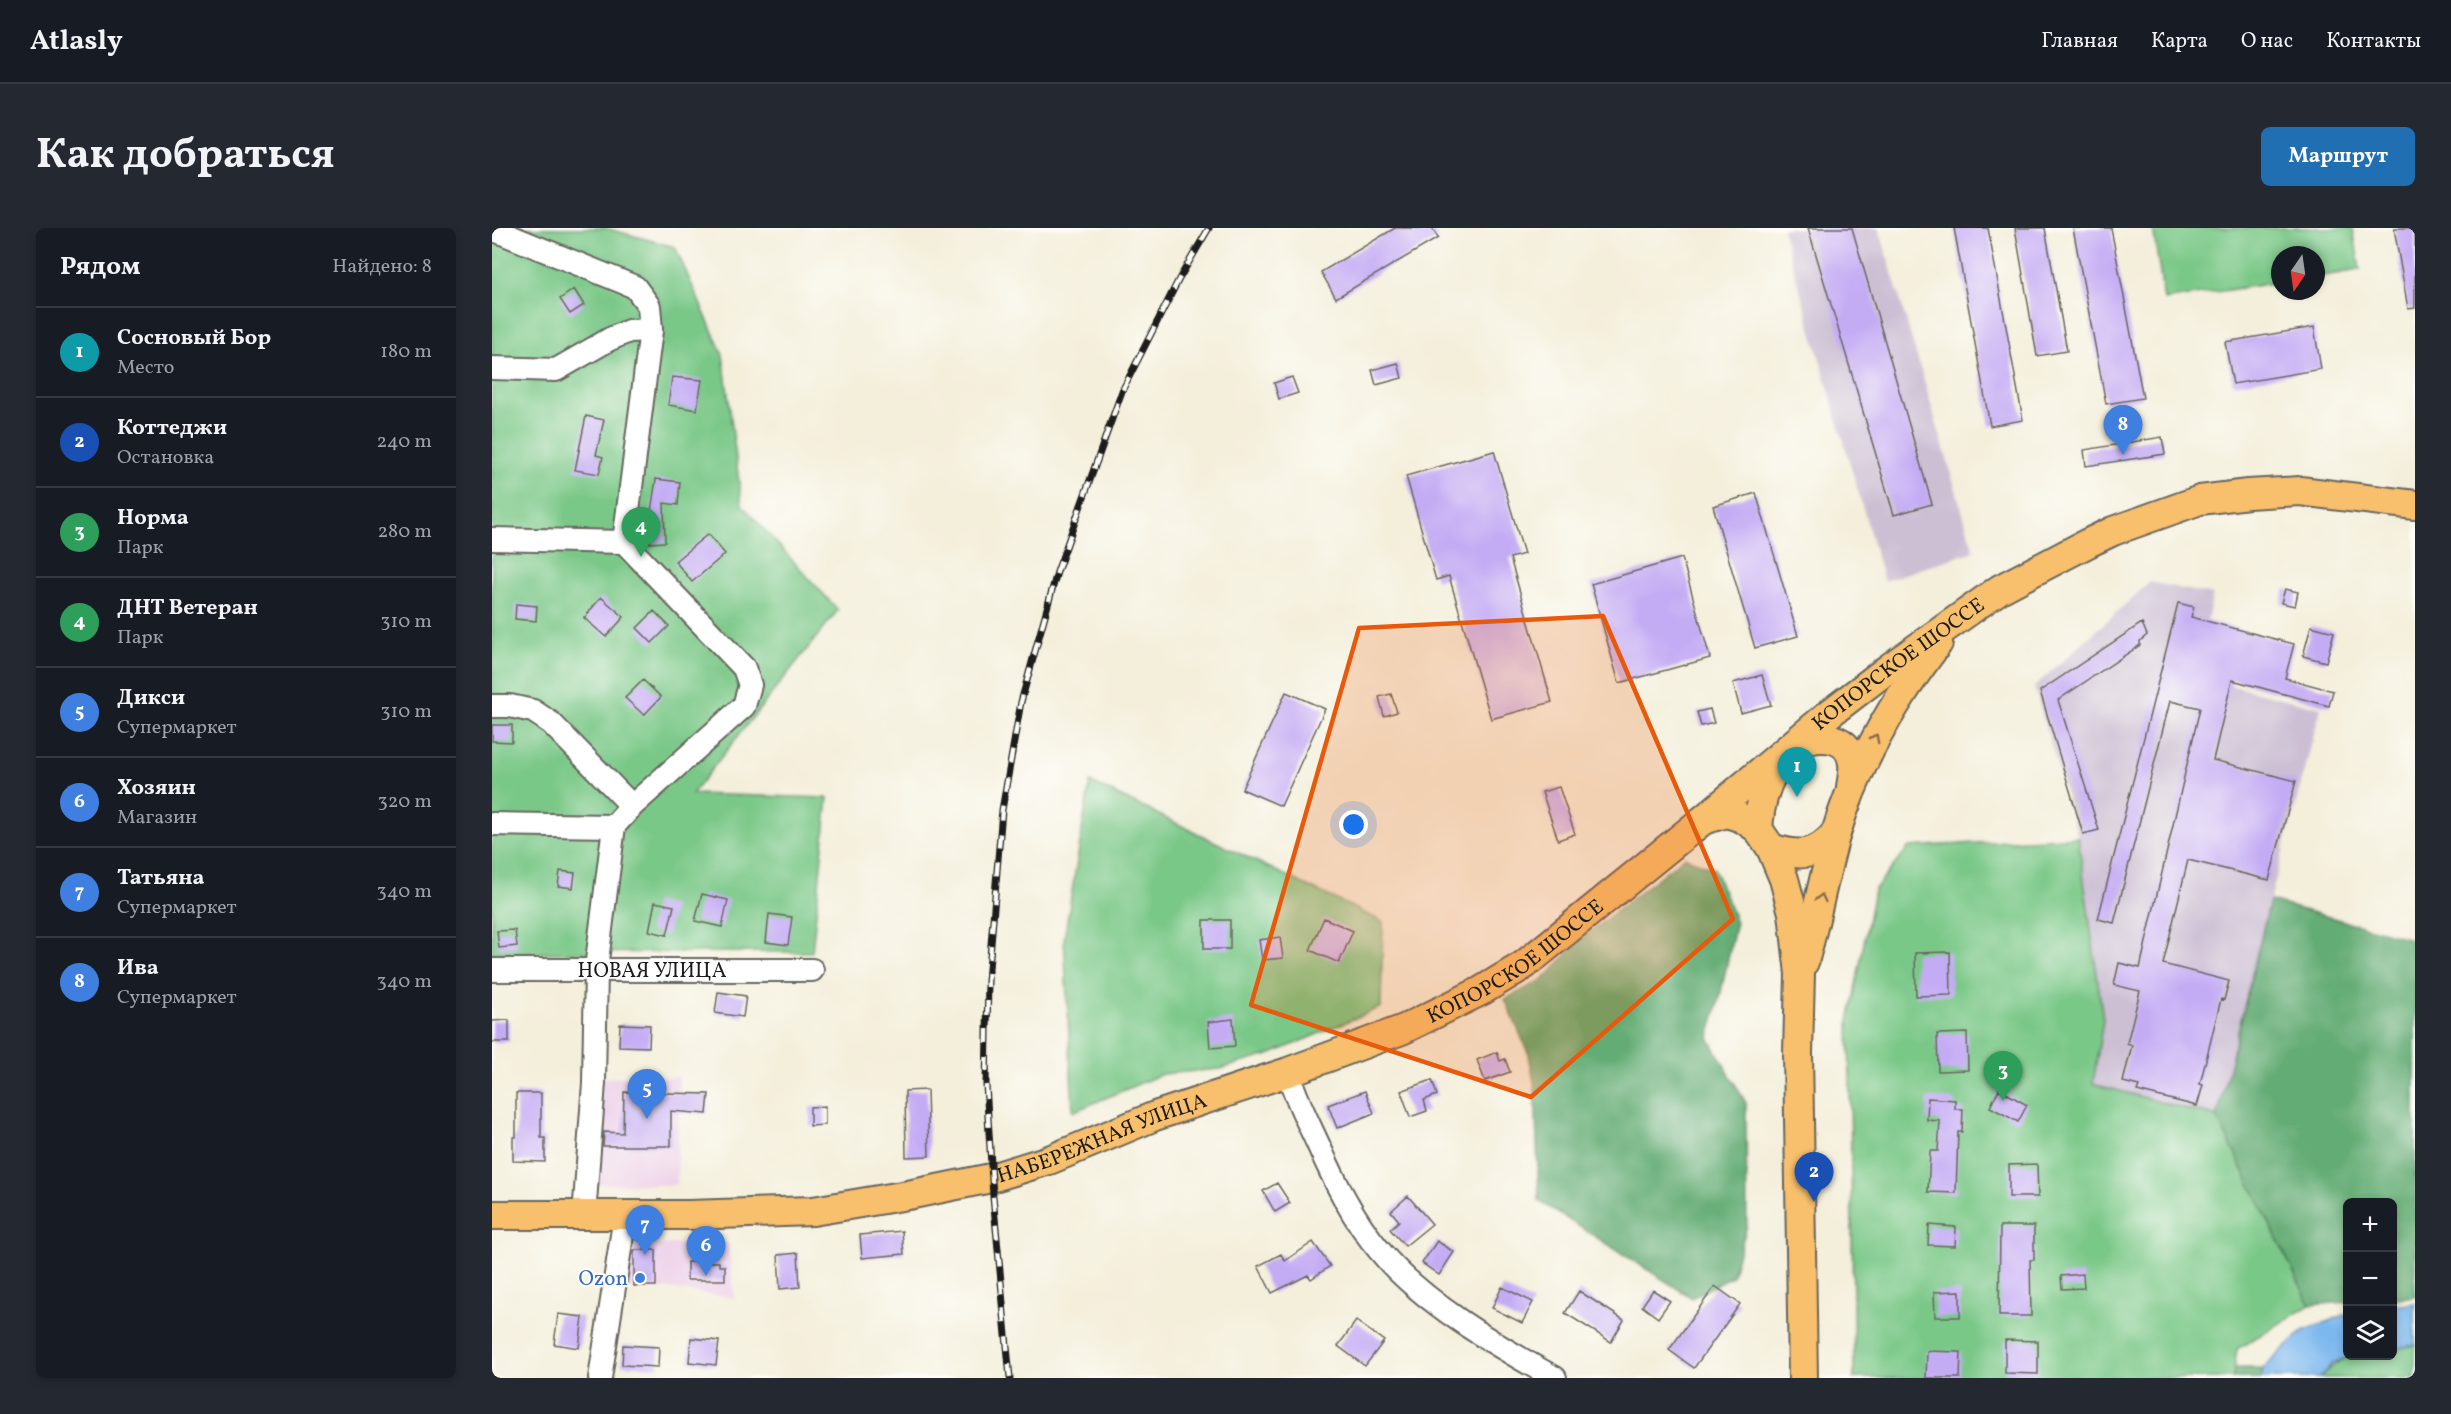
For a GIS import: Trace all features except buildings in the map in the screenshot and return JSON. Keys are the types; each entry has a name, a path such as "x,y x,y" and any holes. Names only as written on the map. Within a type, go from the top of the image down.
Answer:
{"main road":[{"name":"КОПОРСКОЕ ШОССЕ","path":"1288,1072 1404,1029 1480,992 1516,970 1703,820 1829,714 2000,590 2088,543 2113,531 2200,500 2300,491 2415,505"},
{"path":"1800,975 1836,833 1851,791 1887,716 1909,682 1956,620"},
{"path":"1803,1378 1798,1053 1800,975 1793,913 1784,879 1764,838 1763,792 1788,748 1818,737 1833,738 1844,744 1850,752 1853,764 1851,791"},
{"path":"1703,820 1726,813 1742,818 1764,838 1792,855 1811,853 1824,846 1836,833"},
{"name":"НАБЕРЕЖНАЯ УЛИЦА","path":"492,1215 625,1216 813,1211 981,1180 1049,1160 1155,1116 1288,1072"}],"street":[{"path":"492,229 635,288 649,306 651,330 624,542"},
{"path":"492,368 556,370 629,331 651,330"},
{"path":"492,539 624,542 744,668 750,685 744,706 632,806 614,826 596,969 594,1083 584,1216"},
{"path":"492,706 510,706 533,711 551,723 632,806"},
{"path":"492,824 614,826"},
{"name":"НОВАЯ УЛИЦА","path":"492,970 812,970"},
{"path":"1288,1072 1293,1090 1330,1171 1359,1222 1379,1251 1439,1305 1504,1350 1556,1378"},
{"path":"600,1378 625,1216"}],"highlighted area":[{"path":"1603,616 1733,919 1531,1097 1251,1005 1359,628"}],"shaded area":[{"path":"1782,228 1879,228 1974,551 1884,581"},
{"path":"2150,582 2213,595 2193,676 2321,708 2270,901 2217,1117 2093,1085 2103,1019 2078,837 2034,687"},
{"path":"679,1077 677,1185 595,1184 600,1078"},
{"path":"728,1243 735,1298 669,1289 626,1288 626,1245"}],"green space":[{"path":"492,228 605,228 675,247 723,355 742,505 838,610 692,794 828,798 812,952 492,953"},
{"path":"2153,228 2353,228 2360,270 2325,276 2325,246 2271,246 2271,283 2164,300"},
{"path":"1090,782 1383,922 1381,1007 1269,1055 1220,1069 1162,1074 1073,1112 1064,939"},
{"path":"2078,837 2103,1019 2093,1084 2217,1117 2310,1305 2237,1349 2233,1378 1854,1378 1849,1021 1874,890 1909,847"},
{"path":"1684,857 1714,868 1736,922 1709,1038 1746,1103 1747,1226 1732,1276 1692,1298 1539,1201 1535,1088 1529,1055 1505,999 1544,979 1580,940"},
{"path":"2270,901 2415,940 2415,1296 2397,1298 2397,1198 2343,1198 2343,1302 2310,1305 2217,1117"},
{"path":"2415,1345 2415,1378 2320,1378 2343,1360 2397,1360 2397,1348"},
{"path":"2234,1368 2263,1368 2262,1378 2233,1378"}],"water":[{"path":"2415,1303 2415,1345 2397,1348 2397,1305"},
{"path":"2343,1316 2343,1359 2333,1363 2320,1378 2262,1378 2263,1368 2303,1331"}],"railway":[{"path":"1010,1378 993,1196 986,1085 988,981 1002,810 1021,702 1057,572 1122,391 1179,279 1209,228"}],"place":[{"name":"Ива","path":"2123,455"},
{"name":"ДНТ Ветеран","path":"641,557"},
{"name":"Сосновый Бор","path":"1797,797"},
{"name":"Норма","path":"2003,1101"},
{"name":"Дикси","path":"647,1119"},
{"name":"Коттеджи","path":"1814,1202"},
{"name":"Татьяна","path":"645,1255"},
{"name":"Хозяин","path":"706,1276"},
{"name":"Ozon","path":"640,1278"}]}
